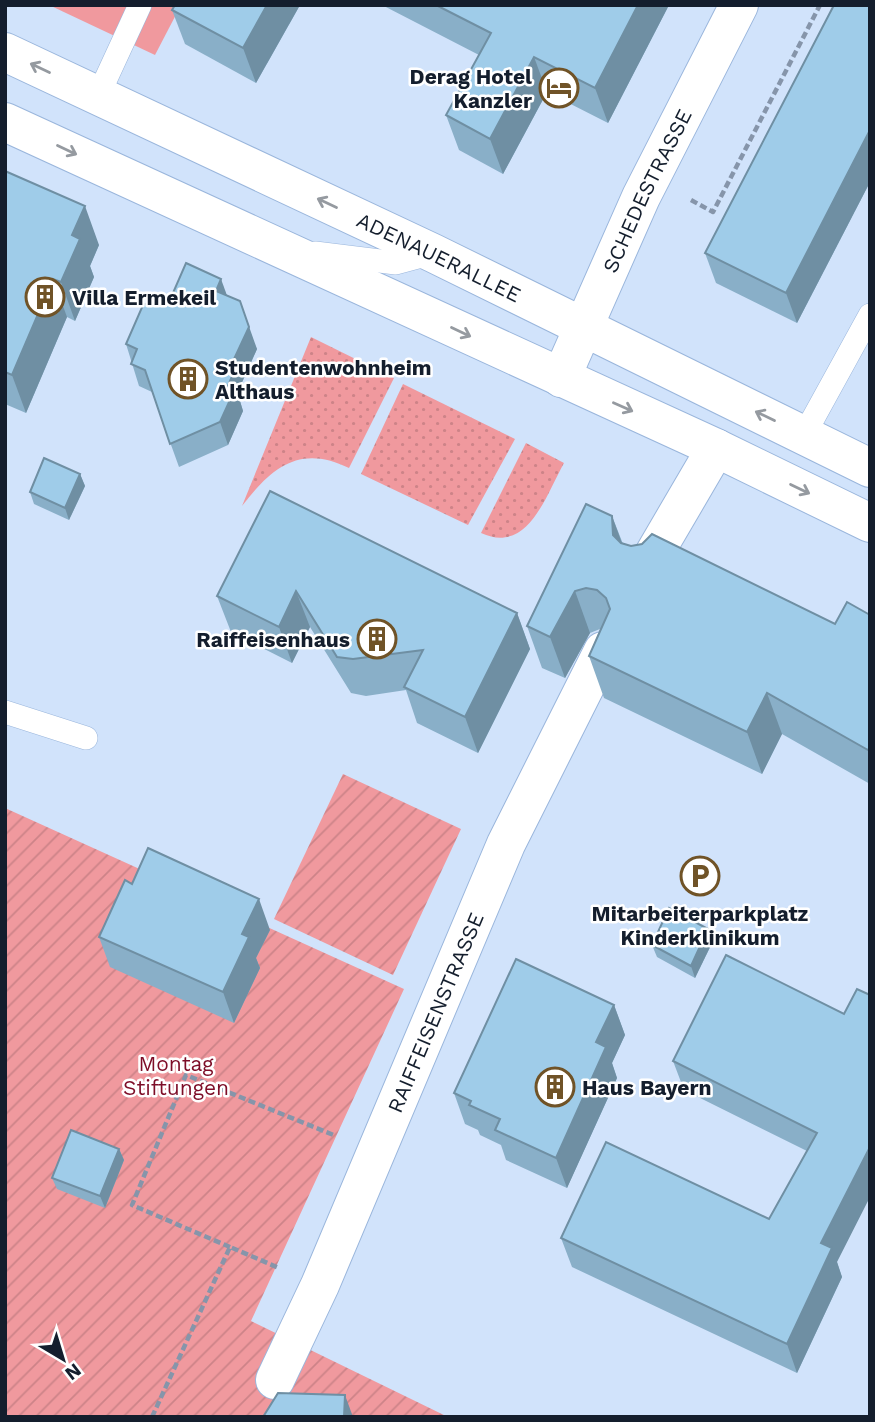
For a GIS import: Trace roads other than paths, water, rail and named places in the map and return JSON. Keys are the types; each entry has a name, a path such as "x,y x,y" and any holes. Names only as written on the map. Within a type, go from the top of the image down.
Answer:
{"main road":[{"name":"SCHEDESTRASSE","path":"561,378 651,178 739,5"},
{"name":"ADENAUERALLEE","path":"5,52 433,253 870,468"},
{"path":"5,121 716,448 870,523"},
{"path":"648,566 716,448"},
{"name":"RAIFFEISENSTRASSE","path":"275,1380 320,1285 501,855 603,651"}],"lane":[{"path":"98,96 140,5"},
{"path":"281,248 396,263 433,253"},
{"path":"804,435 870,315"},
{"path":"5,712 86,738"}],"place":[{"name":"Derag Hotel Kanzler","path":"559,88"},
{"name":"Villa Ermekeil","path":"45,297"},
{"name":"Studentenwohnheim Althaus","path":"188,379"},
{"name":"Raiffeisenhaus","path":"377,639"},
{"name":"Mitarbeiterparkplatz Kinderklinikum","path":"700,876"},
{"name":"Haus Bayern","path":"555,1087"}],"park label":[{"name":"Montag Stiftungen","path":"176,1075"}]}
